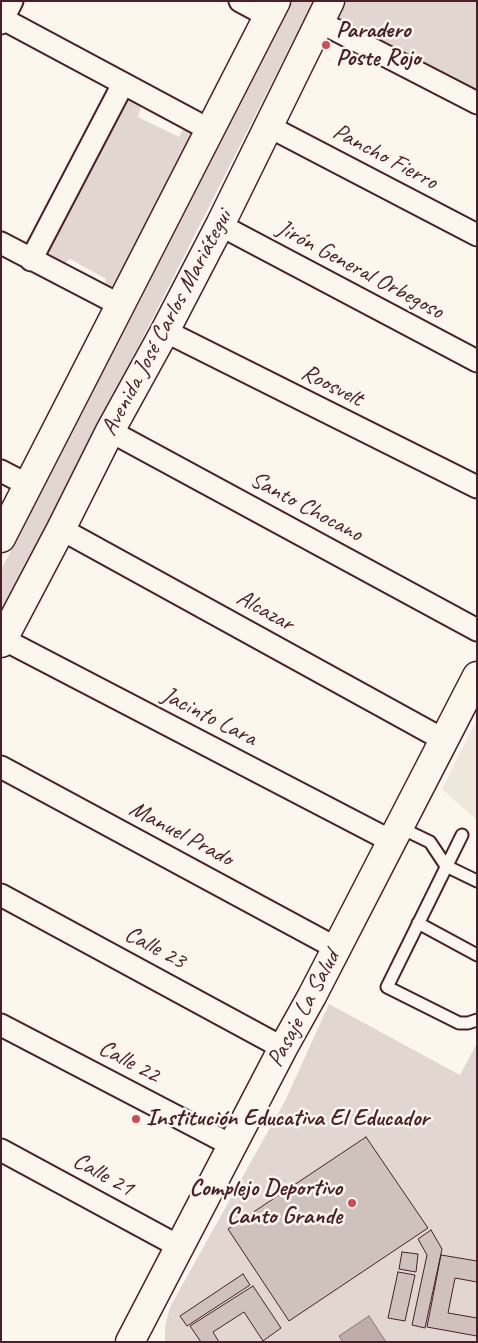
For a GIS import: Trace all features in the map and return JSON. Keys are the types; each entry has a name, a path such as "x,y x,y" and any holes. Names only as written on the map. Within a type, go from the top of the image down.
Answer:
{"main road":[{"name":"Avenida José Carlos Mariátegui","path":"1,538 272,9"},
{"name":"Avenida José Carlos Mariátegui","path":"2,640 110,431 220,225 325,12"},
{"name":"Pasaje La Salud","path":"130,1342 477,676"}],"street":[{"path":"240,1 272,9"},
{"path":"325,12 477,104"},
{"path":"6,14 123,84 210,130"},
{"path":"31,260 123,84"},
{"name":"Pancho Fierro","path":"268,126 477,235"},
{"name":"Jirón General Orbegoso","path":"220,225 477,361"},
{"path":"1,243 120,305"},
{"name":"Roosvelt","path":"165,331 477,487"},
{"name":"Santo Chocano","path":"110,431 477,630"},
{"path":"1,471 28,485"},
{"name":"Alcazar","path":"61,529 444,740"},
{"name":"Jacinto Lara","path":"2,640 395,834"},
{"name":"Manuel Prado","path":"1,766 336,948"},
{"name":"Calle 23","path":"1,895 283,1048"},
{"name":"Calle 22","path":"1,1024 233,1146"},
{"name":"Calle 21","path":"1,1150 180,1247"}],"lane":[{"path":"395,834 430,842 446,866 477,881"},
{"path":"462,835 387,987 459,1023 477,1020"},
{"path":"418,923 477,955"}],"shaded area":[{"path":"291,1 313,1 1,618 1,570"},
{"path":"344,1 477,1 477,97 333,22"},
{"path":"124,96 143,101 138,117 179,137 186,124 197,132 118,289 105,284 106,279 70,259 61,267 41,259"},
{"path":"477,719 477,820 442,789"},
{"name":"Complejo Deportivo Canto Grande","path":"329,1004 460,1075 477,1043 477,1342 165,1342 165,1326 170,1307 286,1099"},
{"path":"369,1316 386,1342 343,1342 339,1336"}],"building":[{"path":"366,1137 428,1228 289,1321 228,1229"},
{"path":"431,1230 442,1249 425,1328 412,1325 427,1255 418,1239"},
{"path":"402,1252 418,1254 416,1272 399,1269"},
{"path":"441,1255 477,1261 477,1282 455,1278 448,1313 477,1318 477,1336 427,1327"},
{"path":"398,1272 415,1275 405,1321 388,1318"},
{"path":"243,1274 250,1285 187,1326 180,1316"},
{"path":"253,1286 281,1328 263,1341 244,1312 213,1332 219,1342 201,1342 190,1326"}],"place":[{"name":"Paradero Poste Rojo","path":"326,45"},
{"name":"Institución Educativa El Educador","path":"136,1119"},
{"name":"Complejo Deportivo Canto Grande","path":"352,1203"}]}
